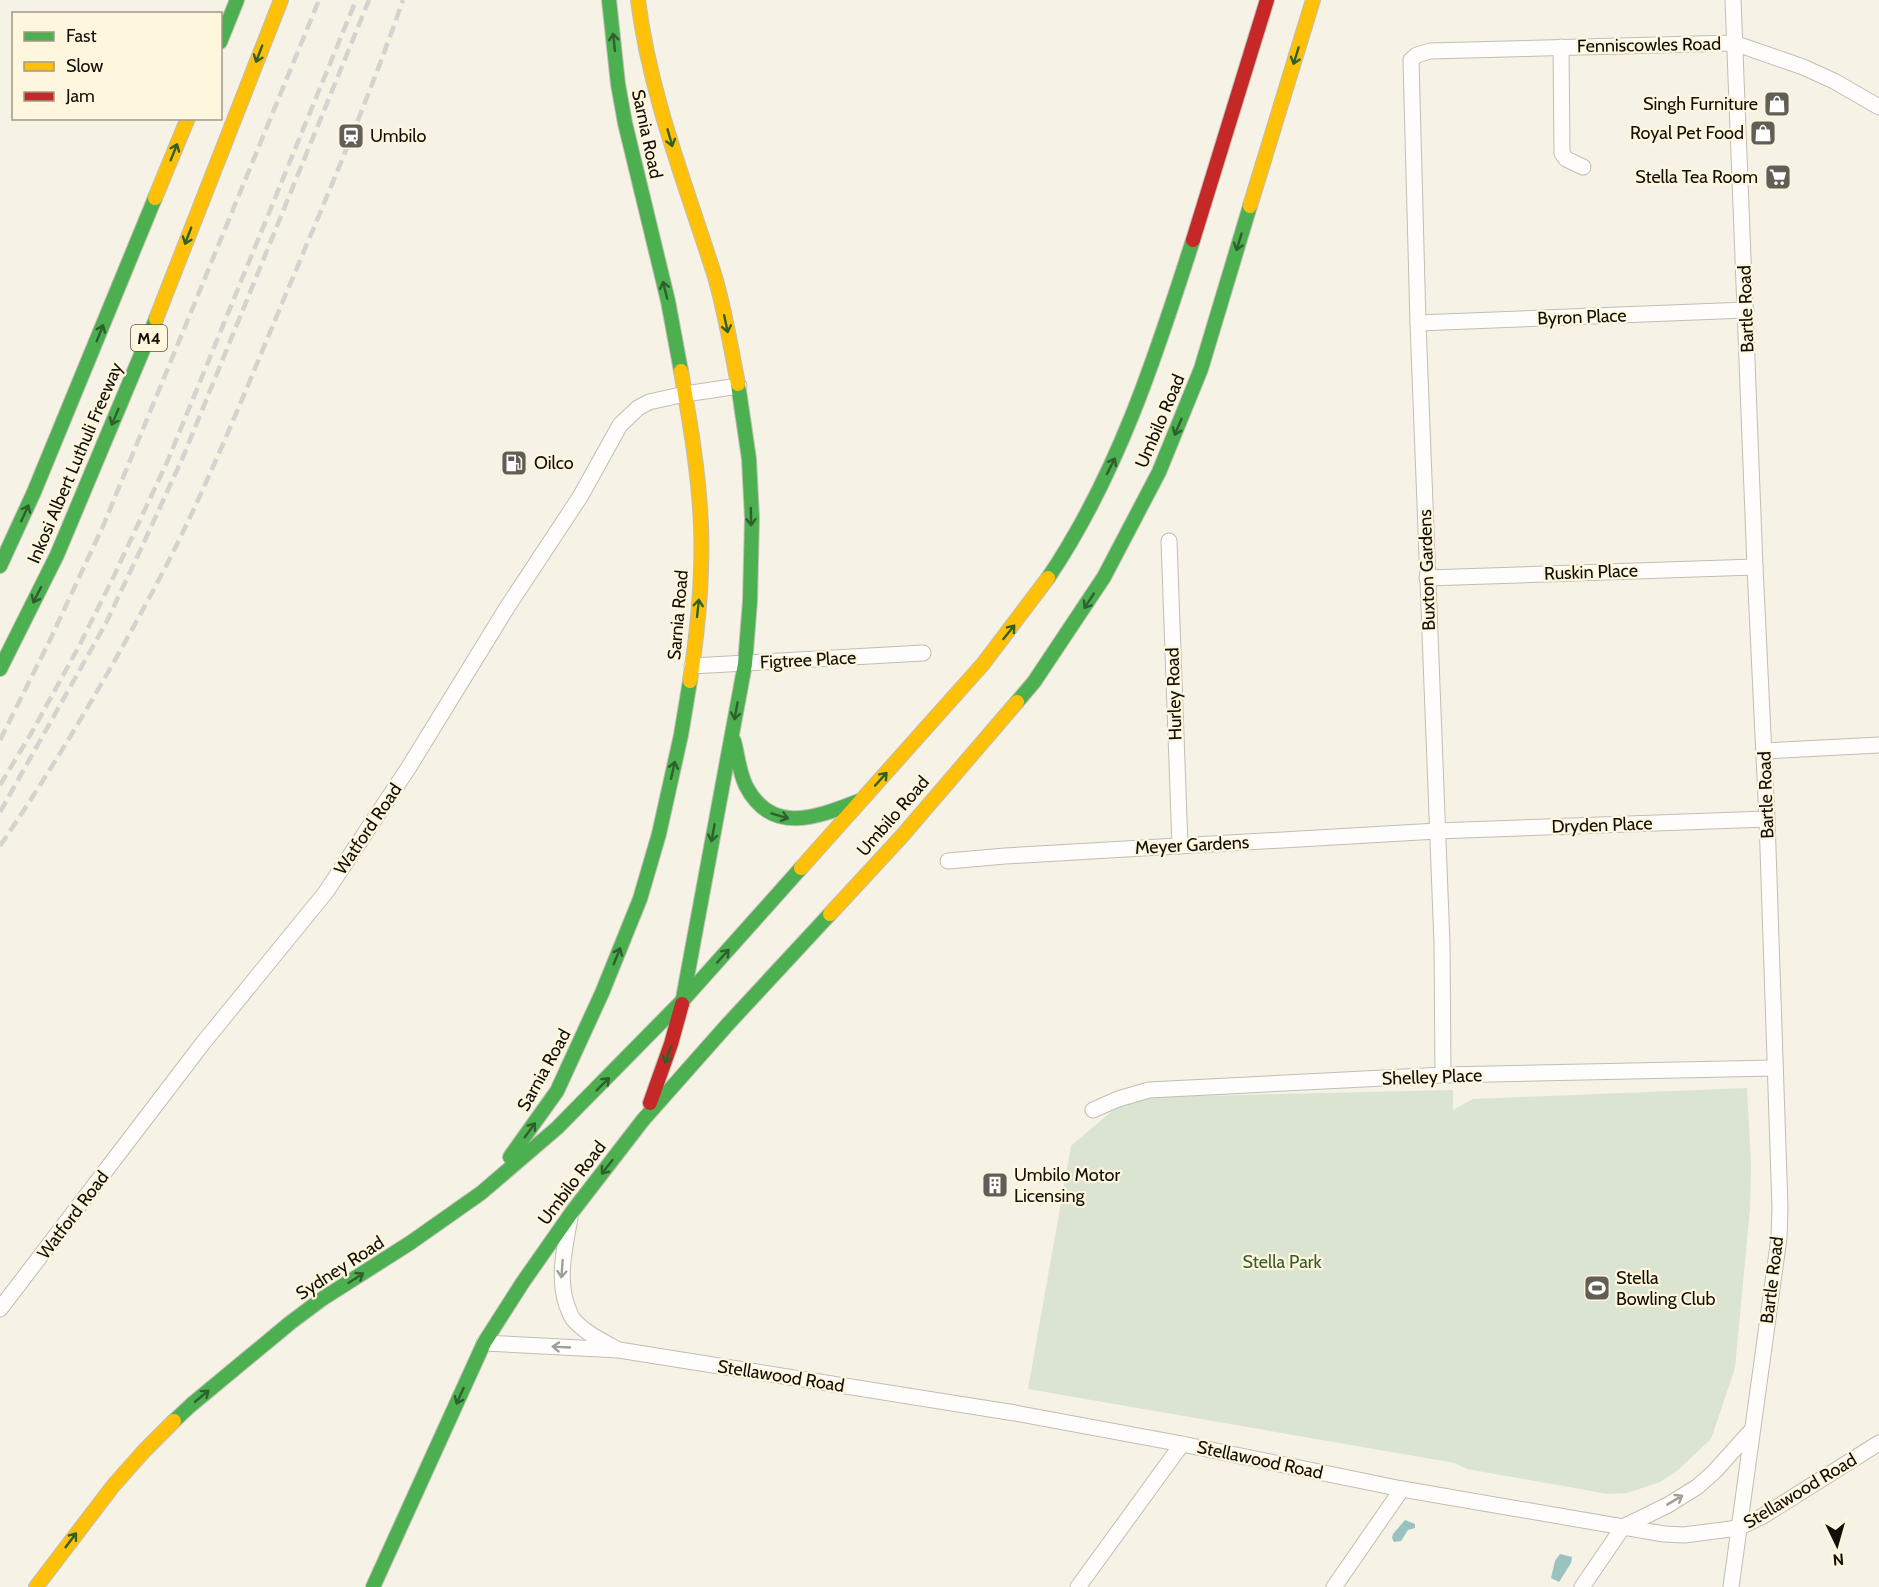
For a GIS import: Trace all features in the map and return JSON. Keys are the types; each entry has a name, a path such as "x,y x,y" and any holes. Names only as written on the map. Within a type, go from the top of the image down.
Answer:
{"main road":[{"path":"222,37 237,0"},
{"name":"Inkosi Albert Luthuli Freeway","path":"0,669 57,555 150,334 281,0"},
{"name":"Sarnia Road","path":"481,1193 518,1147 557,1091 592,1015 640,899 659,834 681,735 693,666 701,582 701,524 695,459 668,301 625,123 618,84 609,0"},
{"name":"Sarnia Road","path":"638,0 653,82 715,278 740,386 749,459 752,518 750,600 745,664 684,999 659,1082 642,1120"},
{"name":"Umbilo Road","path":"684,999 983,664 1015,624 1061,559 1116,455 1147,380 1267,0"},
{"name":"Umbilo Road","path":"373,1587 484,1343 572,1212 642,1120 902,836 1034,682 1104,577 1159,472 1201,369 1313,0"},
{"name":"Inkosi Albert Luthuli Freeway","path":"0,566 34,492 187,120"},
{"path":"732,734 745,782 766,810 786,819 811,818 863,800"},
{"name":"Sydney Road","path":"36,1587 113,1486 144,1451 191,1405 298,1317 481,1193 557,1128 684,999"}],"street":[{"name":"Bartle Road","path":"1731,1587 1779,1238 1780,1208 1767,819 1733,0"},
{"name":"Fenniscowles Road","path":"1410,64 1412,58 1430,51 1734,43 1803,67 1834,81 1879,107"},
{"path":"1561,47 1562,153 1566,159 1583,166"},
{"name":"Buxton Gardens","path":"1410,64 1442,944 1443,1076"},
{"name":"Byron Place","path":"1418,323 1746,310"},
{"name":"Watford Road","path":"0,1309 203,1043 326,892 409,767 508,606 580,496 621,425 638,408 649,402 740,386"},
{"name":"Hurley Road","path":"1169,541 1180,846"},
{"name":"Ruskin Place","path":"1427,578 1755,567"},
{"name":"Figtree Place","path":"693,666 924,653"},
{"path":"1764,751 1879,746"},
{"name":"Dryden Place","path":"1437,831 1767,819"},
{"name":"Meyer Gardens","path":"948,861 1437,831"},
{"name":"Shelley Place","path":"1093,1110 1118,1099 1149,1090 1443,1076 1774,1068"},
{"name":"Stellawood Road","path":"572,1212 561,1278 571,1317 586,1331 620,1350"},
{"name":"Stellawood Road","path":"484,1343 620,1350 1015,1413 1182,1443 1402,1489 1664,1534 1684,1535 1738,1528 1763,1516 1879,1443"},
{"path":"1582,1587 1623,1527 1668,1505 1697,1487 1752,1431"},
{"path":"1078,1587 1182,1443"},
{"path":"1334,1587 1402,1489"}],"green space":[{"name":"Stella Park","path":"1747,1088 1751,1164 1750,1209 1735,1368 1711,1439 1678,1470 1660,1482 1627,1493 1608,1494 1467,1469 1455,1463 1028,1389 1071,1146 1118,1106 1148,1097 1453,1090 1453,1110 1473,1099"}],"water":[{"path":"1405,1520 1415,1524 1415,1528 1408,1530 1401,1541 1394,1542 1393,1534"},
{"path":"1560,1554 1572,1557 1571,1563 1559,1582 1551,1578 1555,1561"}],"railway":[{"path":"0,740 104,524 319,0"},
{"path":"0,785 78,648 168,460 356,0"},
{"path":"0,812 106,623 183,457 369,0"},
{"path":"0,846 45,778 108,673 183,532 230,429 333,182 403,0"}],"traffic: fast":[{"path":"222,37 237,0"},
{"path":"609,0 618,84 625,123 668,301 681,371"},
{"path":"0,566 34,492 155,198"},
{"path":"1017,702 1034,682 1104,577 1159,472 1201,369 1250,206"},
{"path":"1048,578 1073,539 1114,457 1149,371 1193,240"},
{"path":"0,669 57,555 156,319"},
{"path":"682,1004 745,664 750,601 752,518 749,459 738,384"},
{"path":"510,1157 557,1091 602,993 640,899 659,834 681,735 690,681"},
{"path":"734,741 746,786 757,802 769,812 782,817 796,818 827,812 859,801"},
{"path":"174,1421 290,1323 322,1299 410,1243 481,1193 557,1128 684,999 801,868"},
{"path":"373,1587 484,1343 523,1282 572,1212 643,1120 830,914"}],"traffic: slow":[{"path":"156,319 281,0"},
{"path":"638,0 660,106 715,277 738,384"},
{"path":"1250,206 1313,0"},
{"path":"155,198 187,120"},
{"path":"681,371 691,429 701,526 699,603 690,681"},
{"path":"801,868 983,664 1048,578"},
{"path":"830,914 902,836 1017,702"},
{"path":"36,1587 113,1486 174,1421"}],"traffic: jam":[{"path":"1193,240 1267,0"},
{"path":"650,1103 671,1044 682,1004"}],"place":[{"name":"Singh Furniture","path":"1777,104"},
{"name":"Royal Pet Food","path":"1763,133"},
{"name":"Umbilo","path":"351,136"},
{"name":"Stella Tea Room","path":"1778,177"},
{"name":"Oilco","path":"514,463"},
{"name":"Umbilo Motor Licensing","path":"995,1185"},
{"name":"Stella Bowling Club","path":"1597,1288"}]}
